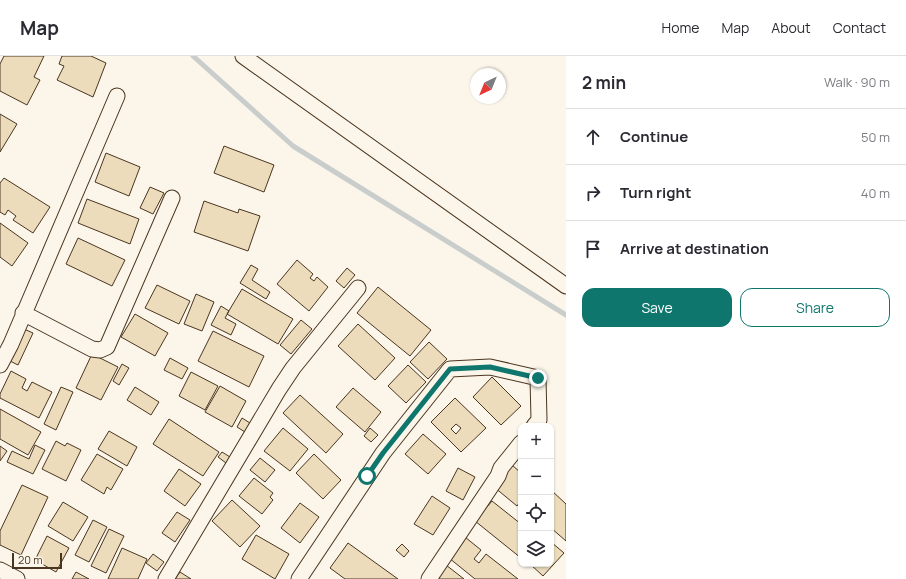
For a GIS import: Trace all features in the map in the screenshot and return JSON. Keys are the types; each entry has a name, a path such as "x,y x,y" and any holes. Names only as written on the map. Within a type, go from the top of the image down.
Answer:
{"street":[{"path":"243,56 566,286"},
{"path":"0,365 11,344 117,96"},
{"path":"24,313 92,349 100,350 107,347 172,198"},
{"path":"166,579 279,389 293,368 358,288"},
{"path":"299,579 383,453 450,369 490,367 538,378 538,420 536,423"},
{"path":"429,579 498,476 501,468 518,447"},
{"path":"0,570 17,579"}],"building":[{"path":"4,56 44,56 34,77 40,80 27,105 0,91 0,64"},
{"path":"62,56 91,56 106,63 93,97 57,80 64,66 59,64"},
{"path":"0,114 17,124 0,152"},
{"path":"224,146 274,165 264,192 214,173"},
{"path":"106,153 140,167 129,196 95,182"},
{"path":"4,178 50,207 33,233 13,220 16,216 8,210 5,215 0,212 0,183"},
{"path":"150,187 164,193 153,214 140,208"},
{"path":"87,199 139,219 130,244 78,223"},
{"path":"204,201 238,213 239,209 260,216 248,251 194,232"},
{"path":"0,223 28,243 12,266 0,257"},
{"path":"78,238 125,260 112,286 66,264"},
{"path":"297,260 313,274 310,278 314,281 317,277 328,287 309,311 277,284"},
{"path":"251,265 258,269 252,280 270,292 266,299 240,283"},
{"path":"347,268 355,275 344,288 336,281"},
{"path":"157,285 190,301 179,324 145,308"},
{"path":"378,287 431,330 410,356 357,313"},
{"path":"242,289 293,319 278,344 227,314"},
{"path":"196,294 214,302 202,331 184,324"},
{"path":"221,306 229,311 225,318 236,324 231,335 211,325"},
{"path":"135,314 168,333 155,356 121,337"},
{"path":"301,320 312,329 291,354 280,345"},
{"path":"358,324 395,358 375,380 338,346"},
{"path":"24,329 33,333 18,365 10,361"},
{"path":"213,331 264,356 249,387 198,361"},
{"path":"429,342 447,359 428,379 410,362"},
{"path":"92,354 118,367 101,400 76,388"},
{"path":"170,358 188,368 182,379 164,370"},
{"path":"122,364 129,368 119,385 113,381"},
{"path":"408,365 426,382 406,403 388,386"},
{"path":"11,371 26,379 22,388 27,391 32,382 52,392 39,418 0,398 0,394"},
{"path":"191,372 218,386 205,410 179,396"},
{"path":"492,377 521,406 501,425 473,397"},
{"path":"220,386 246,401 232,427 205,412"},
{"path":"61,387 73,392 56,430 44,424"},
{"path":"135,387 159,402 151,415 127,400"},
{"path":"353,388 381,412 365,432 336,407"},
{"path":"300,395 343,434 326,453 283,413"},
{"path":"455,398 486,428 461,452 431,422","holes":["456,424 461,428 456,434 451,429"]},
{"path":"0,409 41,432 28,455 0,439"},
{"path":"242,418 250,423 245,432 237,427"},
{"path":"169,419 219,452 203,476 153,444"},
{"path":"283,428 308,449 290,471 264,451"},
{"path":"370,428 378,435 371,442 364,436"},
{"path":"109,431 137,447 127,466 98,449"},
{"path":"423,434 446,454 428,474 405,454"},
{"path":"56,441 65,446 67,443 81,450 66,481 42,469"},
{"path":"35,445 45,450 33,474 7,462 12,451 29,459"},
{"path":"0,446 7,451 0,461"},
{"path":"222,452 230,457 226,463 218,457"},
{"path":"97,454 123,469 111,490 107,487 104,494 81,480"},
{"path":"314,454 341,480 323,499 296,473"},
{"path":"260,458 275,470 265,482 250,470"},
{"path":"512,465 518,470 517,506 494,487"},
{"path":"458,468 475,477 463,500 446,491"},
{"path":"179,469 201,484 185,506 164,491"},
{"path":"254,478 273,493 270,497 273,500 262,514 239,496"},
{"path":"22,485 48,497 21,555 0,545 0,531"},
{"path":"554,493 566,504 566,541 554,531"},
{"path":"432,496 450,508 433,535 414,524"},
{"path":"232,500 260,526 240,547 212,521"},
{"path":"492,501 518,522 518,556 475,521"},
{"path":"63,502 88,517 73,541 48,526"},
{"path":"300,503 319,517 300,543 281,528"},
{"path":"177,512 190,520 175,542 162,533"},
{"path":"93,520 107,527 89,562 75,555"},
{"path":"109,529 124,536 106,573 91,566"},
{"path":"256,535 289,554 275,579 242,559"},
{"path":"47,536 69,548 56,572 35,560"},
{"path":"465,537 481,550 474,559 479,563 486,554 518,579 475,579 449,558"},
{"path":"348,543 398,579 345,579 330,568"},
{"path":"402,544 409,551 404,557 396,550"},
{"path":"554,545 564,553 554,564"},
{"path":"122,548 147,559 138,579 108,579"},
{"path":"153,554 164,562 157,571 146,563"},
{"path":"446,565 464,579 435,579"},
{"path":"533,567 551,567 543,576"},
{"path":"76,572 89,579 72,579"},
{"path":"180,572 191,579 175,579"}],"waterway":[{"path":"193,56 293,146 566,315"}],"route":[{"path":"367,476 383,453 450,369 490,367 538,378"}]}
